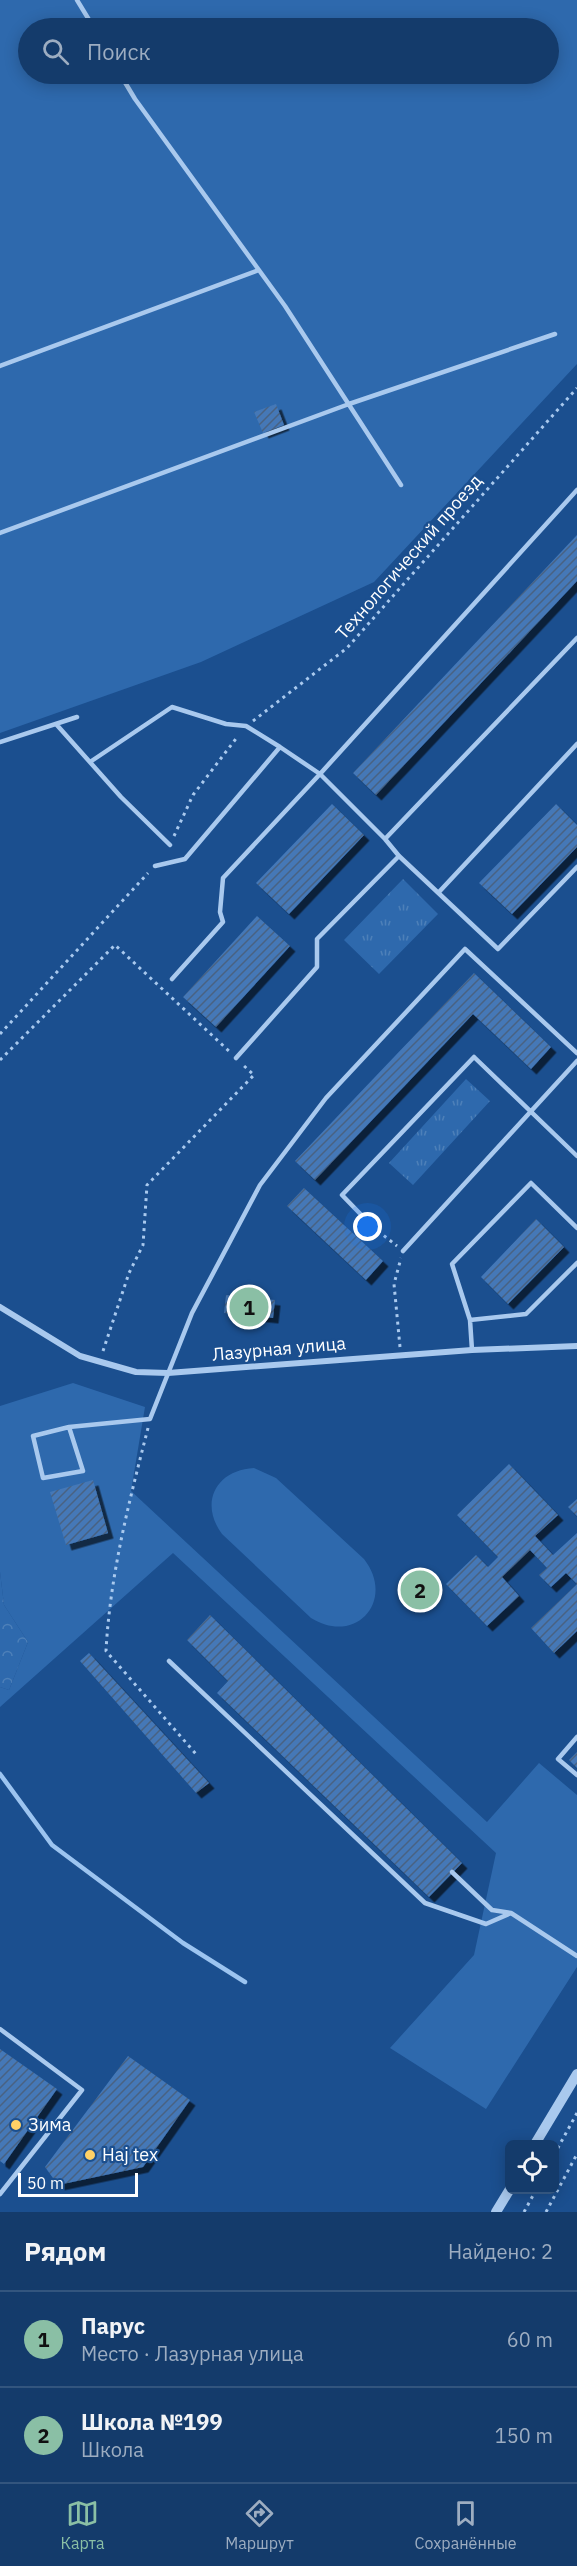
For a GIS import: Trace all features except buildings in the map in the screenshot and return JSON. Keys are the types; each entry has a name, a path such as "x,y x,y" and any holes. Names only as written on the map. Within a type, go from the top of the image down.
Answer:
{"street":[{"name":"Лазурная улица","path":"0,1307 80,1356 136,1372 168,1373 472,1350 577,1346"},
{"path":"539,2140 577,2074"},
{"path":"496,2212 507,2194"}],"lane":[{"path":"77,0 88,18"},
{"path":"126,84 259,270 401,485"},
{"path":"0,366 259,270"},
{"path":"0,533 349,404 555,334"},
{"path":"172,979 223,922 220,912 223,879 577,490"},
{"path":"385,838 577,638"},
{"path":"90,762 172,707 226,724 246,726 320,774 385,838 399,856 498,949 577,867"},
{"path":"0,742 77,717"},
{"path":"56,724 121,797 170,845"},
{"path":"439,892 577,744"},
{"path":"154,866 185,859 280,747"},
{"path":"236,1058 317,967 318,939 399,856"},
{"path":"69,1427 84,1471 44,1478 33,1436 69,1427 150,1419 192,1313 260,1185 326,1098 465,950 577,1053"},
{"path":"372,1226 342,1195 474,1058 577,1155"},
{"path":"403,1251 577,1061"},
{"path":"472,1350 470,1320 452,1264 531,1183 577,1228"},
{"path":"470,1320 526,1314 577,1263"},
{"path":"169,1661 425,1903 486,1924 511,1912"},
{"path":"577,1737 558,1758 577,1775"},
{"path":"452,1872 492,1910 511,1912 577,1956"},
{"path":"0,2029 82,2090 0,2193"}],"path":[{"name":"Технологический проезд","path":"170,845 193,795 246,726 347,648 577,388"},
{"path":"0,1034 154,866"},
{"path":"0,1060 116,945 254,1075 147,1185 143,1245 129,1273 109,1338 100,1358"},
{"path":"372,1226 403,1251 394,1284 400,1355"},
{"path":"150,1419 128,1504 113,1582 106,1651 196,1754"},
{"path":"559,2147 577,2113"},
{"path":"546,2212 577,2154"},
{"path":"524,2212 534,2194"}],"green space":[{"path":"0,0 577,0 577,364 374,582 201,662 0,733"},
{"path":"403,879 438,914 379,974 344,940"},
{"path":"466,1079 490,1101 413,1185 389,1163"},
{"path":"73,1383 145,1407 131,1491 487,1822 539,1763 577,1795 577,1967 486,2109 390,2048 474,1955 496,1853 173,1553 0,1707 0,1687 9,1690 28,1642 4,1605 0,1572 0,1406"},
{"path":"254,1468 276,1478 364,1559 373,1574 376,1589 373,1603 366,1614 356,1622 343,1626 328,1625 311,1618 222,1534 212,1511 215,1490 230,1475"},
{"path":"0,1572 4,1605 28,1642 9,1690 0,1687"}],"waterway":[{"path":"0,1774 52,1845 183,1943 245,1982"}],"place":[{"name":"Парус","path":"249,1307"},
{"name":"Школа №199","path":"420,1590"},
{"name":"Зима","path":"16,2125"},
{"name":"Haj tex","path":"90,2155"}]}
